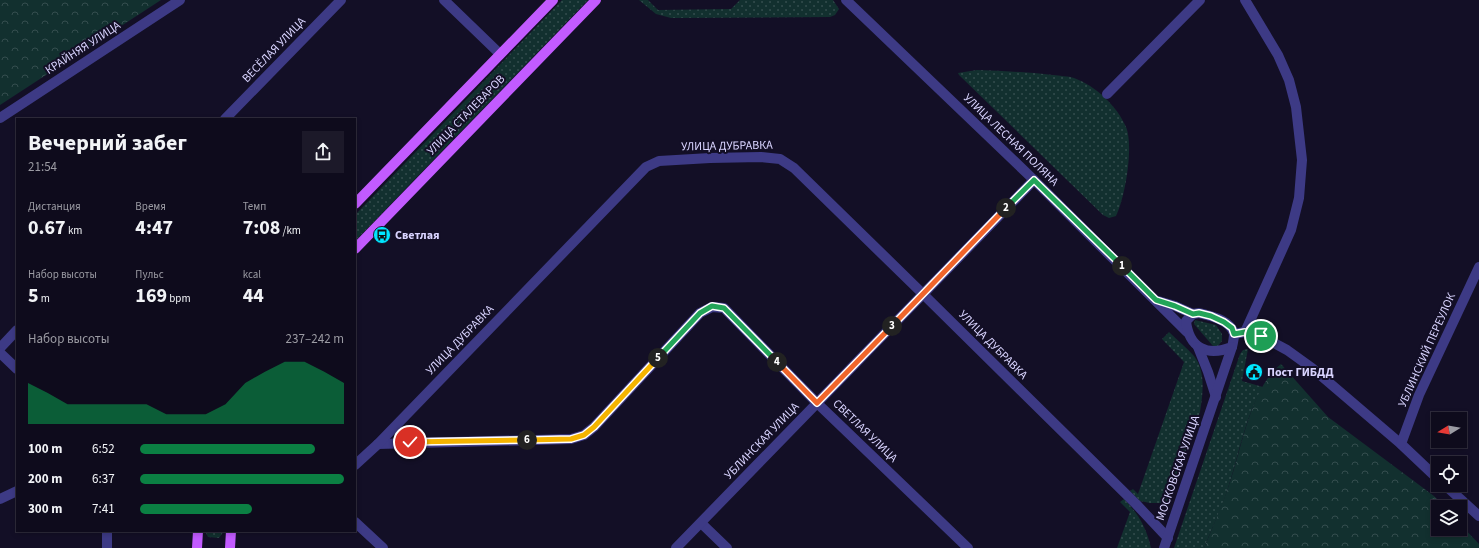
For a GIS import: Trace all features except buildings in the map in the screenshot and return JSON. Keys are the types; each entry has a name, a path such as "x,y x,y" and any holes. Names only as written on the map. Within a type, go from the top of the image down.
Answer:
{"main road":[{"name":"УЛИЦА СТАЛЕВАРОВ","path":"356,203 553,0"},
{"name":"УЛИЦА СТАЛЕВАРОВ","path":"356,248 596,0"},
{"path":"197,548 198,532"},
{"path":"230,548 232,532"}],"street":[{"name":"КРАЙНЯЯ УЛИЦА","path":"0,118 180,0"},
{"name":"ВЕСЁЛАЯ УЛИЦА","path":"226,118 341,0"},
{"path":"444,0 500,54"},
{"name":"УЛИЦА ЛЕСНАЯ ПОЛЯНА","path":"846,0 1034,180 1187,332"},
{"path":"1108,94 1200,0"},
{"path":"1245,0 1278,55 1289,80 1296,107 1302,160 1299,198 1291,230 1245,332"},
{"name":"УЛИЦА ДУБРАВКА","path":"356,464 378,444 646,167 659,161 761,157 780,159 794,168 1136,504 1168,538"},
{"name":"УБЛИНСКАЯ УЛИЦА","path":"676,548 1034,180"},
{"name":"УБЛИНСКИЙ ПЕРЕУЛОК","path":"1401,444 1425,382 1479,267"},
{"name":"УЛИЦА ЛЕСНАЯ ПОЛЯНА","path":"1156,300 1193,314"},
{"name":"СВЕТЛАЯ УЛИЦА","path":"378,444 571,439 584,435 594,427 700,313 712,306 724,308 817,403 968,548"},
{"path":"1198,347 1214,351 1222,351 1232,347 1234,334 1232,328 1224,322 1211,316 1199,313 1193,314 1186,321 1187,332 1192,341 1198,347 1216,397"},
{"path":"0,348 16,331"},
{"path":"1234,334 1245,332 1261,336 1287,350 1312,368 1401,444 1431,472"},
{"name":"МОСКОВСКАЯ УЛИЦА","path":"1164,548 1232,347"},
{"path":"0,352 16,368"},
{"path":"0,499 16,491"},
{"path":"1453,492 1479,516"},
{"path":"356,523 383,548"},
{"path":"701,523 727,548"},
{"path":"107,532 107,548"}],"green space":[{"path":"0,0 161,0 0,105"},
{"path":"562,0 588,0 356,240 356,214"},
{"path":"639,0 648,0 658,10 731,9 740,0 833,0 839,9 835,15 830,17 671,18 656,14"},
{"path":"977,70 1025,72 1072,77 1098,91 1111,104 1126,127 1129,146 1129,159 1125,185 1116,216 1109,218 1103,215 958,73"},
{"path":"1195,320 1216,325 1222,334 1222,341 1218,346 1213,346 1194,324"},
{"path":"1169,332 1194,356 1198,362 1203,383 1202,398 1200,412 1170,495 1167,501 1150,503 1140,501 1130,491 1133,489 1138,494 1184,362 1162,339"},
{"path":"1248,349 1242,381 1263,387 1251,411 1223,503 1204,548 1174,548 1240,354 1243,350"},
{"path":"1281,364 1328,417 1434,496 1438,500 1431,500 1431,536 1467,536 1467,531 1479,544 1479,548 1204,548 1227,491 1247,423 1261,389 1270,375"},
{"path":"1124,499 1134,510 1141,522 1147,534 1151,548 1117,548 1130,512 1120,502"},
{"path":"206,532 223,532 219,538 208,537"}],"place":[{"name":"Светлая","path":"382,235"},
{"name":"Пост ГИБДД","path":"1254,372"}],"route":[{"path":"410,442 571,439 584,435 594,427 700,313 712,306 724,308 817,403 1034,180 1156,300 1193,314 1199,313 1211,316 1224,322 1232,328 1234,334 1245,332 1261,336"}]}
